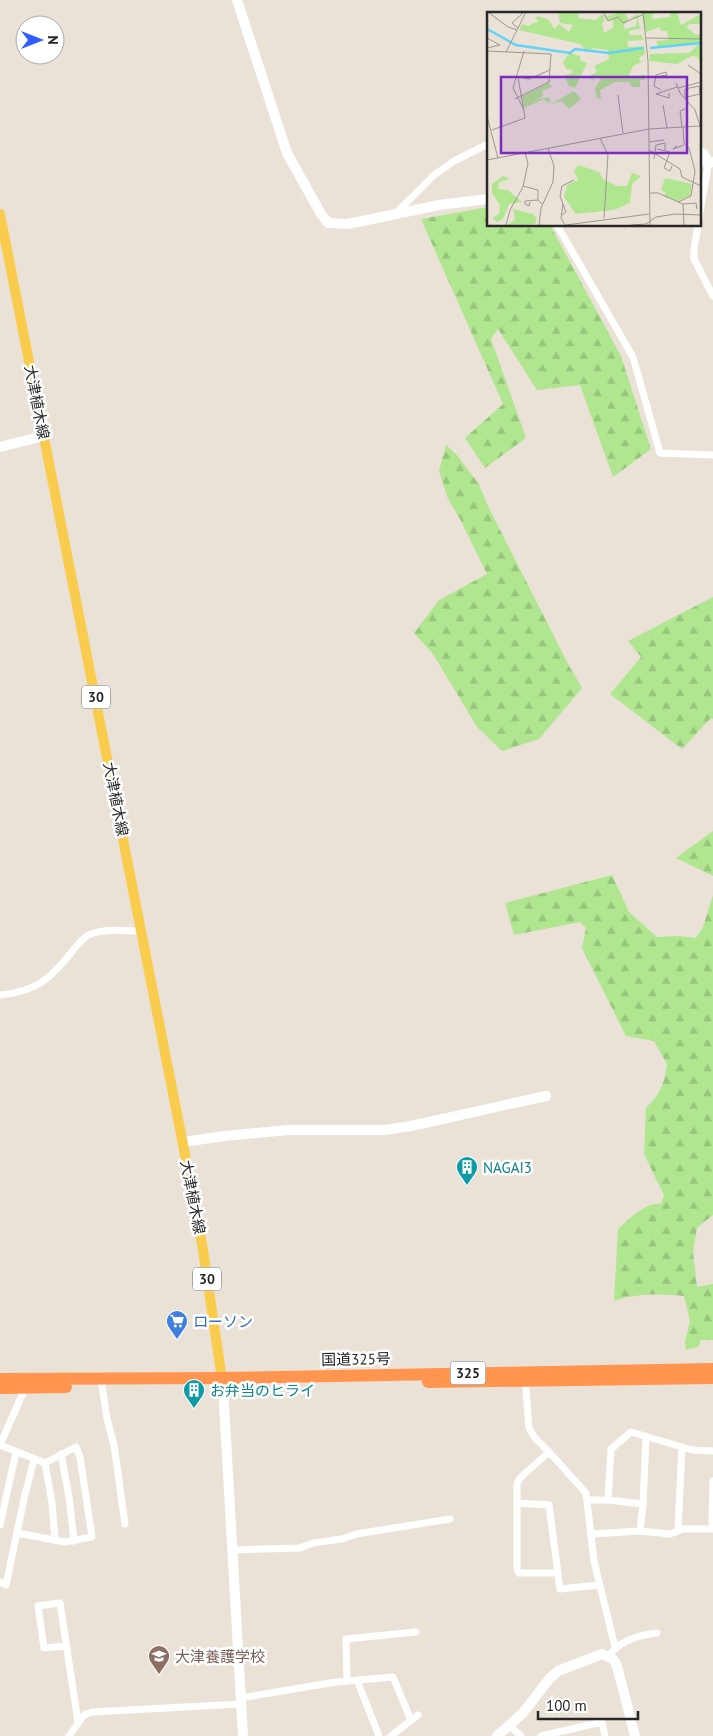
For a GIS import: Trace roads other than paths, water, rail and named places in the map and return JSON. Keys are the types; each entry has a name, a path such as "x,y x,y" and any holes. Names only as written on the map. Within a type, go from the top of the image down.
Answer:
{"highway":[{"name":"国道325号","path":"0,1379 27,1383 222,1382 525,1376 713,1369"},
{"name":"国道325号","path":"525,1376 713,1378"},
{"name":"国道325号","path":"0,1388 27,1383"}],"main road":[{"name":"大津植木線","path":"0,219 183,1142 203,1250 222,1382"}],"street":[{"path":"237,0 287,153 328,223 348,224 439,205 487,199"},
{"path":"394,215 433,176 454,161 487,144"},
{"path":"700,150 705,153 707,162 700,211"},
{"path":"558,226 633,357 660,453 713,455"},
{"path":"698,226 694,259 713,296"},
{"path":"0,447 44,436"},
{"path":"0,995 12,994 33,988 53,976 82,940 92,933 142,931"},
{"path":"183,1142 288,1130 385,1130 546,1096"},
{"path":"525,1376 529,1428 535,1438 582,1488 588,1500 594,1561 612,1651 635,1736"},
{"path":"222,1382 243,1736"},
{"path":"17,1533 65,1542 92,1537 80,1457 76,1447 45,1463 0,1445 27,1383"},
{"path":"102,1383 107,1419 114,1445 125,1524"},
{"path":"608,1500 611,1449 631,1432 692,1450 713,1451"},
{"path":"640,1531 646,1436"},
{"path":"678,1529 682,1447"},
{"path":"0,1525 16,1452"},
{"path":"550,1452 518,1481 518,1572 557,1573"},
{"path":"61,1454 74,1540"},
{"path":"0,1582 6,1585 34,1460"},
{"path":"45,1463 52,1504 55,1540"},
{"path":"591,1534 640,1531 670,1534 678,1529 713,1528 713,1481"},
{"path":"588,1500 643,1504"},
{"path":"517,1503 549,1505 559,1587 562,1590 599,1585"},
{"path":"233,1550 300,1548 312,1543 342,1539 356,1534 450,1519"},
{"path":"66,1646 44,1648 38,1606 60,1603 78,1722"},
{"path":"347,1681 346,1639 416,1632"},
{"path":"497,1736 522,1714 550,1678 558,1671 612,1651 623,1642 657,1633"},
{"path":"68,1736 84,1715 103,1711 241,1701 347,1681 393,1677 411,1720"},
{"path":"357,1680 379,1736"},
{"path":"391,1736 418,1715"},
{"path":"541,1736 566,1733 602,1722 605,1736"},
{"path":"509,1725 521,1736"}],"place":[{"name":"NAGAI3","path":"467,1186"},
{"name":"ローソン","path":"177,1340"},
{"name":"お弁当のヒライ","path":"194,1409"},
{"name":"大津養護学校","path":"159,1675"}]}
